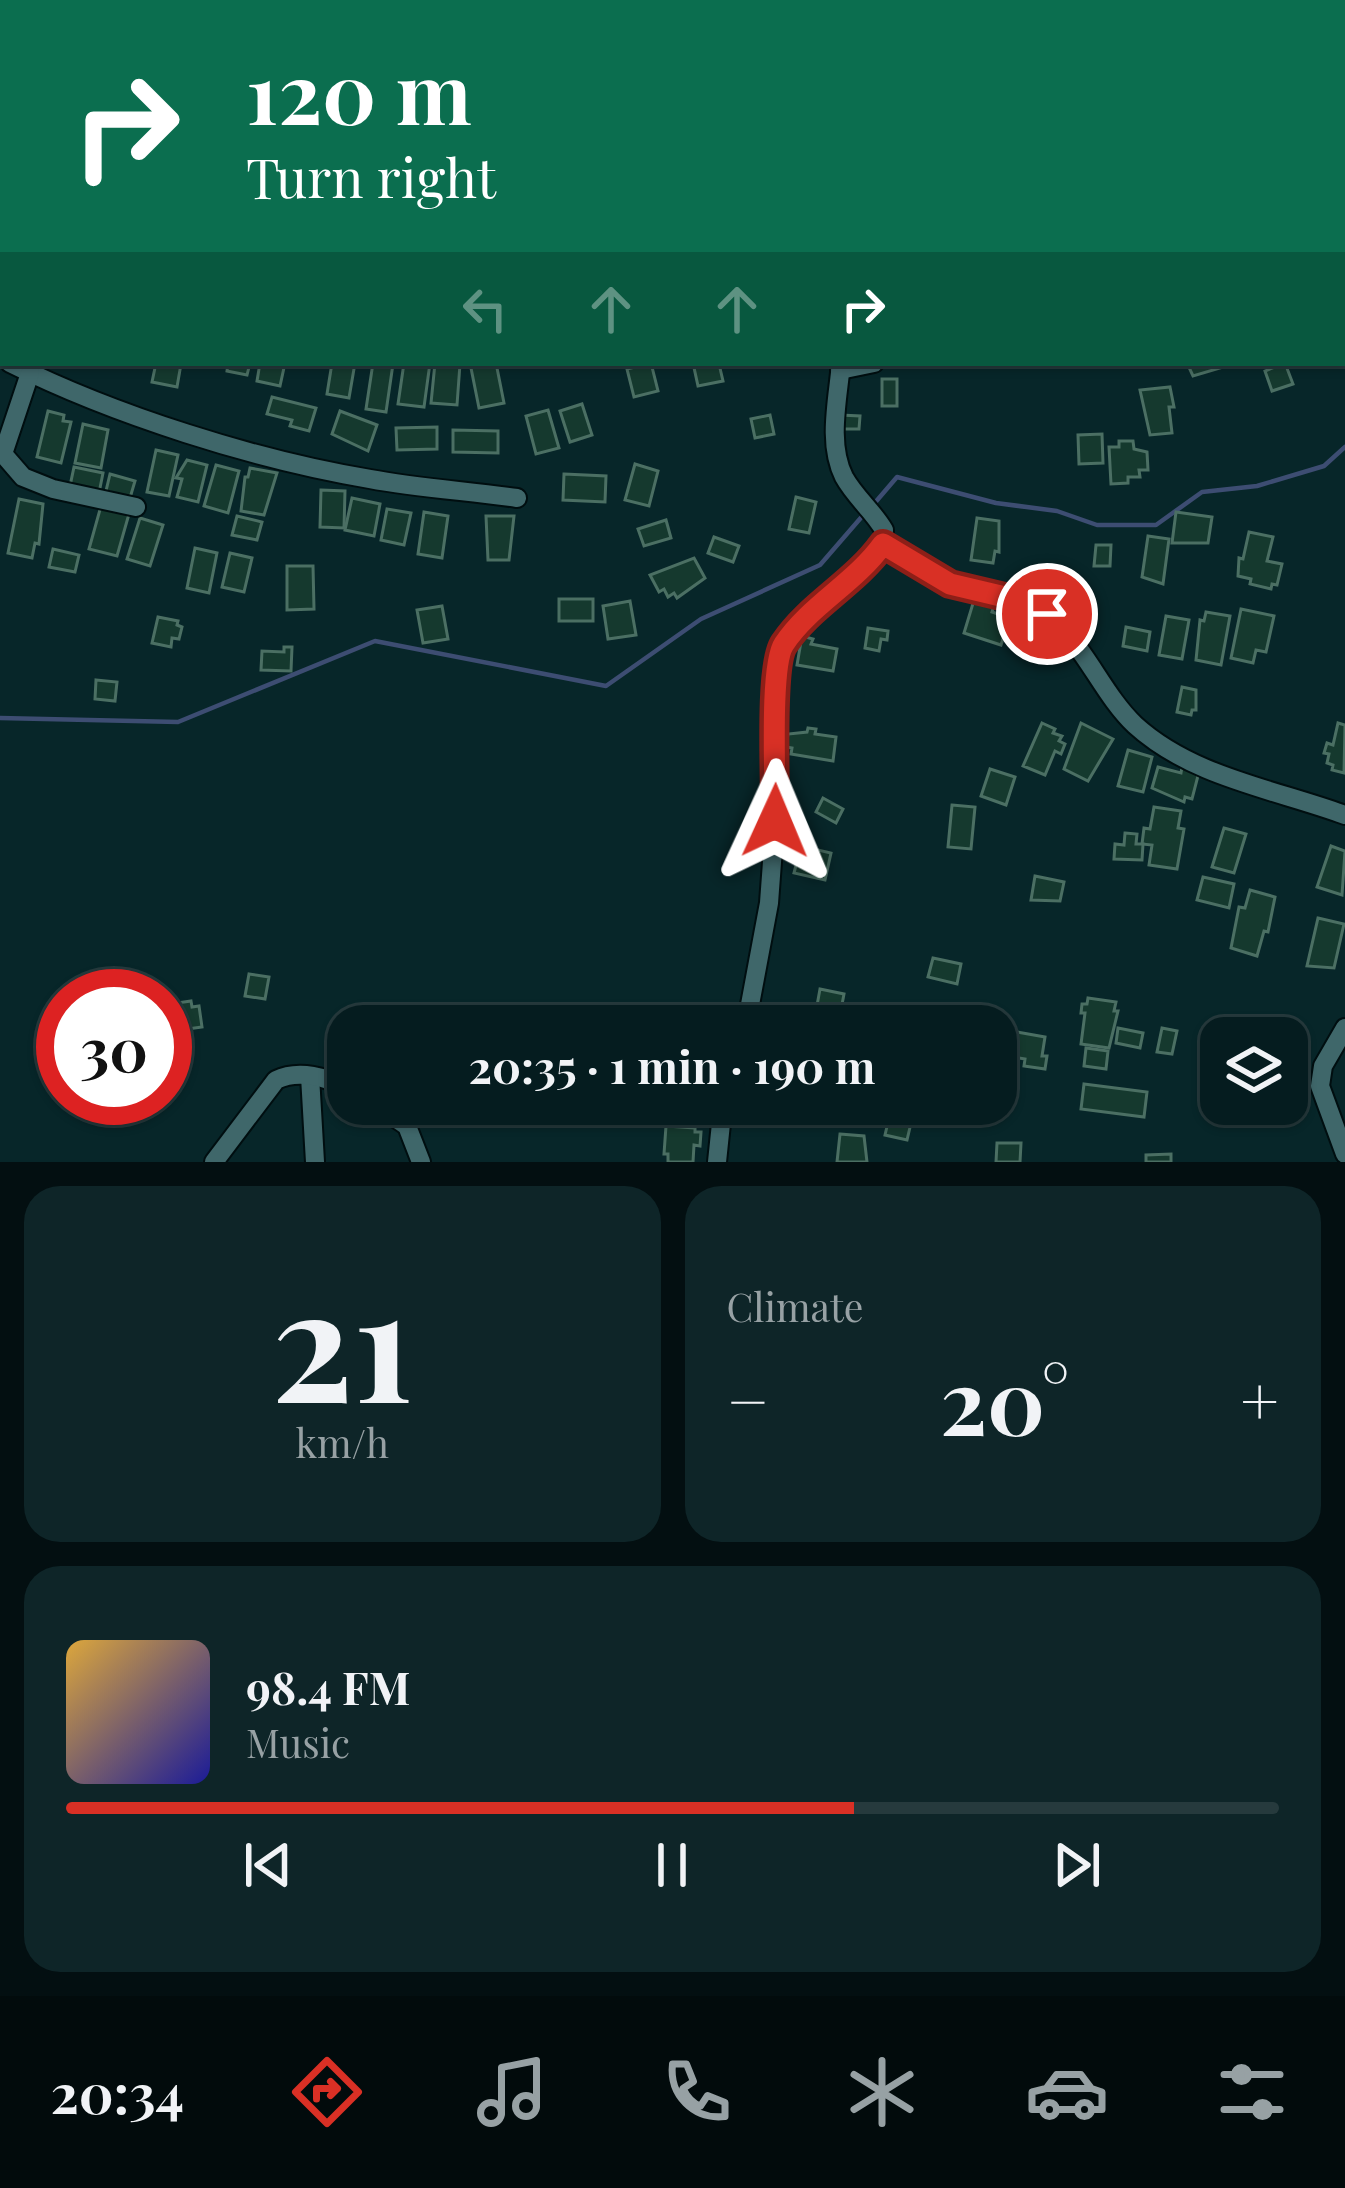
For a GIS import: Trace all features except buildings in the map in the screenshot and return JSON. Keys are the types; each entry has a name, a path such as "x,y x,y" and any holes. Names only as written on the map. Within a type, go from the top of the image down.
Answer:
{"street":[{"path":"16,366 181,430 281,458 370,479 517,498"},
{"path":"750,1005 769,903 777,656 802,622 851,583 883,544 884,530 856,496 838,463 840,367"},
{"path":"30,373 2,458 23,477 53,489 136,507"},
{"path":"883,544 950,584 1026,602 1047,614 1132,722 1163,748 1220,775 1345,815"},
{"path":"1345,1028 1323,1066 1320,1087 1345,1154"},
{"path":"214,1162 268,1087 287,1075 327,1082"},
{"path":"310,1076 315,1162"},
{"path":"406,1125 421,1162"},
{"path":"717,1162 721,1125"}],"waterway":[{"path":"873,505 897,477 996,503 1057,511 1097,525 1156,525 1202,492 1257,486 1324,466 1345,447"},
{"path":"0,718 178,722 375,641 606,686 701,619 820,565 865,513"}],"route":[{"path":"775,821 777,656 802,622 851,583 883,544 950,584 1026,602 1047,614"}]}
